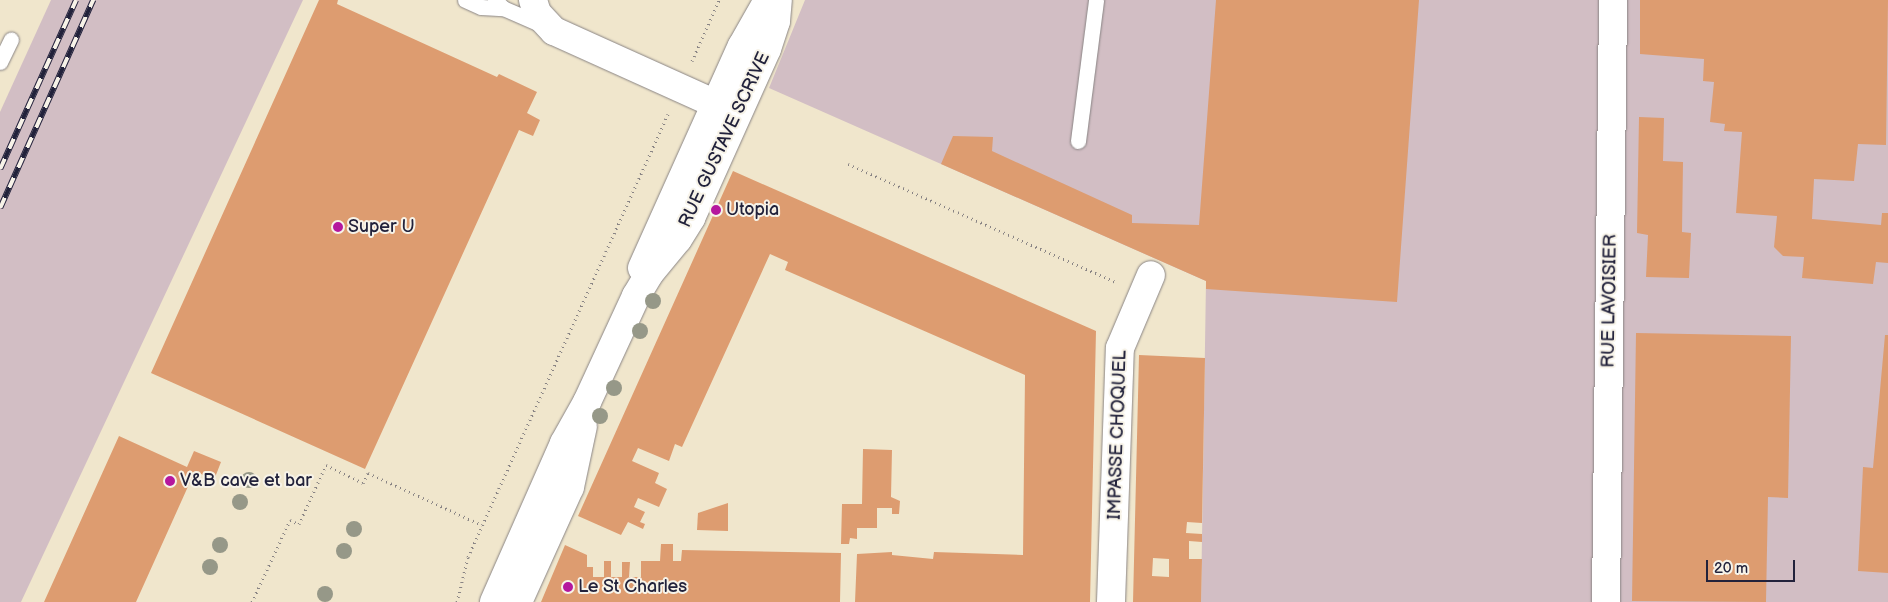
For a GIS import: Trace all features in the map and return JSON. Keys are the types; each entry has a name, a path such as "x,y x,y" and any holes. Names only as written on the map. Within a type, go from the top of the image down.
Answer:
{"street":[{"path":"533,0 537,13 554,31 727,109"},
{"name":"RUE GUSTAVE SCRIVE","path":"727,109 742,46 768,0"},
{"name":"RUE GUSTAVE SCRIVE","path":"494,602 564,443 587,402 636,296 644,263 727,109 767,49 776,21 778,0"},
{"name":"RUE LAVOISIER","path":"1606,602 1613,0"},
{"name":"IMPASSE CHOQUEL","path":"1111,602 1120,348 1146,284"},
{"name":"RUE GUSTAVE SCRIVE","path":"518,602 570,487 587,402"}],"lane":[{"path":"465,0 481,7 499,4 554,31"},
{"path":"1078,141 1096,0"},
{"path":"0,62 11,39"}],"path":[{"path":"457,602 468,557 720,0"},
{"path":"848,164 1146,284"},
{"path":"252,602 290,520 299,524 326,465 364,483 368,473 482,525"}],"shaded area":[{"path":"51,0 303,0 21,602 0,602 0,112"},
{"path":"805,0 1888,0 1888,602 1201,602 1206,281 769,88"}],"building":[{"name":"Super U","path":"319,0 338,0 337,4 497,77 499,74 537,92 527,113 540,120 533,136 519,130 365,469 151,373"},
{"path":"1216,0 1419,0 1397,302 1206,289 1206,281 941,164 953,136 993,137 992,151 1132,215 1132,223 1199,225"},
{"path":"1640,0 1888,0 1886,145 1858,144 1854,181 1814,179 1812,219 1881,225 1882,213 1888,213 1888,263 1876,262 1873,284 1802,278 1804,257 1783,256 1774,247 1777,216 1736,213 1742,132 1724,131 1725,124 1710,122 1714,82 1703,81 1704,59 1640,54"},
{"path":"1639,117 1664,118 1663,161 1683,162 1682,232 1691,233 1689,278 1646,277 1648,235 1637,233"},
{"path":"733,171 1096,331 1090,602 855,602 857,554 892,552 892,555 933,559 934,552 1023,555 1025,375 785,270 788,262 770,254 682,447 675,444 669,461 638,448 632,461 659,473 655,483 667,489 659,507 638,498 634,507 645,512 640,522 645,524 643,529 628,522 621,535 578,516"},
{"path":"1636,333 1791,336 1788,498 1768,497 1766,602 1632,601"},
{"path":"1885,335 1888,335 1888,573 1858,571 1863,467 1873,468"},
{"path":"1139,355 1205,358 1202,523 1187,522 1186,533 1202,534 1202,542 1189,541 1189,559 1202,559 1201,602 1133,602","holes":["1153,558 1169,559 1169,577 1152,576"]},
{"path":"119,436 187,467 194,451 221,462 214,480 195,471 136,602 44,602"},
{"path":"863,449 892,450 891,497 900,501 899,514 892,514 892,508 877,508 877,528 857,528 857,539 850,538 849,544 841,544 842,504 862,504"},
{"path":"728,503 728,531 697,530 698,513"},
{"path":"661,544 673,544 673,561 681,561 682,550 841,553 840,602 541,602 565,545 587,555 587,567 593,567 593,577 604,577 604,561 611,561 611,577 622,577 622,562 630,562 629,577 641,577 641,561 660,561"}],"railway":[{"path":"0,169 76,0"},
{"path":"0,208 93,0"}],"place":[{"name":"Utopia","path":"716,210"},
{"name":"Super U","path":"338,227"},
{"name":"V&B cave et bar","path":"170,481"},
{"name":"Le St Charles","path":"568,587"}]}
